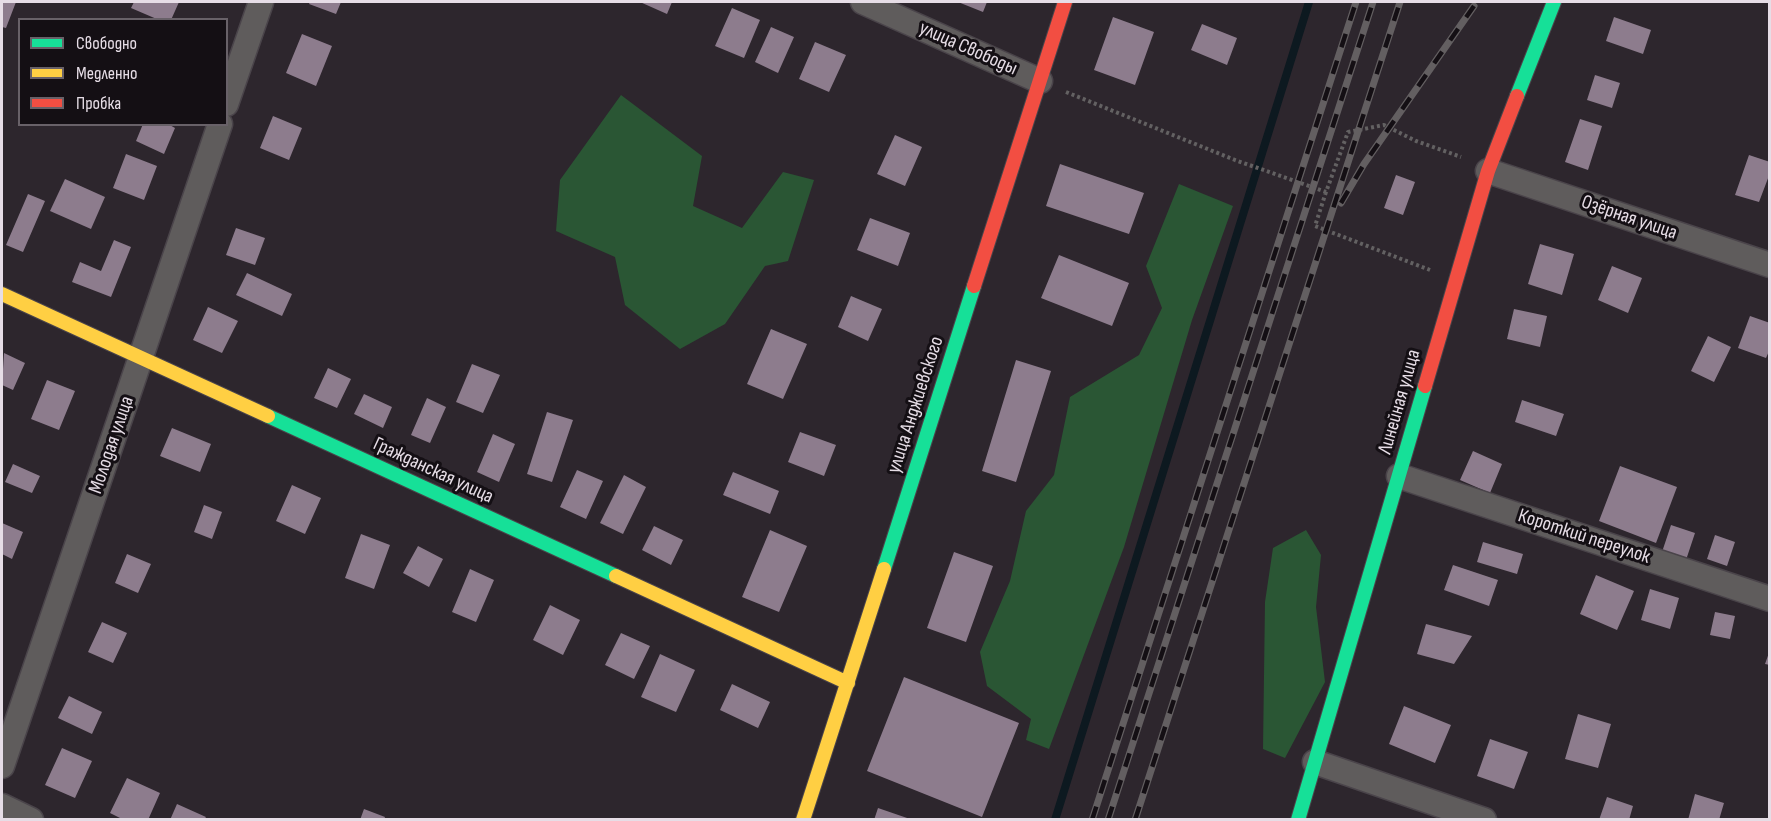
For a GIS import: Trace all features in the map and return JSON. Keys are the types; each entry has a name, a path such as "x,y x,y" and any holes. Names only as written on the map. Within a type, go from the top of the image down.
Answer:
{"street":[{"path":"228,98 261,2"},
{"name":"улица Свободы","path":"863,2 1040,81"},
{"name":"улица Анджиевского","path":"803,819 1065,2"},
{"name":"Линейная улица","path":"1298,819 1485,180 1554,2"},
{"name":"Молодая улица","path":"2,765 219,126"},
{"name":"Озёрная улица","path":"1485,180 1770,265"},
{"name":"Гражданская улица","path":"2,294 141,360 848,683"},
{"name":"Короткий переулок","path":"1398,476 1770,599"},
{"path":"1314,762 1484,819"},
{"path":"2,806 31,819"}],"path":[{"path":"1040,81 1235,160 1326,192"},
{"path":"1456,280 1315,226 1348,132 1384,125 1416,141 1468,160 1465,175 1485,180"}],"green space":[{"path":"621,95 702,156 693,206 742,228 783,172 814,180 788,261 765,266 725,324 680,349 625,305 615,257 556,231 560,180"},
{"path":"1179,184 1233,206 1192,320 1124,547 1049,749 1026,740 1031,719 987,686 980,652 1010,581 1026,511 1054,475 1070,397 1139,355 1162,308 1146,266"},
{"path":"1306,530 1321,555 1316,607 1325,682 1285,758 1263,749 1265,602 1273,548"}],"building":[{"path":"2,2 16,2 6,28 2,27"},
{"path":"134,2 179,2 172,18 154,18 131,8"},
{"path":"310,2 341,2 336,14 309,4"},
{"path":"640,2 672,2 667,14"},
{"path":"958,2 987,2 983,12"},
{"path":"732,8 760,20 744,58 715,46"},
{"path":"1113,17 1154,32 1135,85 1094,70"},
{"path":"1614,17 1651,30 1643,54 1606,41"},
{"path":"1202,24 1237,38 1227,65 1191,50"},
{"path":"771,27 794,37 778,73 755,62"},
{"path":"302,34 332,46 316,86 286,73"},
{"path":"815,42 846,55 829,92 799,79"},
{"path":"1595,75 1620,83 1612,108 1587,100"},
{"path":"273,116 302,128 289,160 260,148"},
{"path":"1580,119 1602,126 1588,170 1565,162"},
{"path":"142,126 175,128 164,154 136,141"},
{"path":"895,135 922,147 905,186 877,174"},
{"path":"126,154 157,166 144,200 113,188"},
{"path":"1749,155 1770,162 1770,173 1759,202 1735,195"},
{"path":"1060,164 1144,193 1129,234 1046,206"},
{"path":"1396,175 1415,182 1403,215 1384,208"},
{"path":"65,179 105,197 91,229 50,211"},
{"path":"28,194 45,201 23,252 6,245"},
{"path":"870,218 910,233 898,266 857,250"},
{"path":"236,228 265,238 255,265 226,255"},
{"path":"114,240 131,247 111,297 72,282 80,262 101,271"},
{"path":"1540,244 1574,254 1562,295 1528,284"},
{"path":"1059,255 1129,283 1112,326 1041,298"},
{"path":"1612,266 1642,278 1628,313 1598,300"},
{"path":"247,273 292,294 282,316 236,295"},
{"path":"851,296 882,309 868,341 838,327"},
{"path":"208,307 238,321 222,353 193,340"},
{"path":"1514,309 1547,316 1540,347 1507,339"},
{"path":"1750,316 1770,323 1770,349 1766,358 1738,348"},
{"path":"771,329 807,344 783,399 747,384"},
{"path":"1708,336 1731,347 1714,382 1691,371"},
{"path":"4,353 25,363 13,390 2,385"},
{"path":"1016,360 1051,371 1016,482 982,471"},
{"path":"472,364 500,375 483,413 456,402"},
{"path":"328,368 351,379 337,408 314,398"},
{"path":"47,380 75,391 59,430 31,419"},
{"path":"364,394 392,407 383,428 354,414"},
{"path":"427,398 446,407 430,443 411,435"},
{"path":"1522,400 1564,414 1556,436 1515,422"},
{"path":"547,412 573,420 552,482 527,474"},
{"path":"172,428 211,444 200,472 160,456"},
{"path":"800,432 836,445 824,476 788,462"},
{"path":"493,434 515,444 499,482 477,472"},
{"path":"1473,451 1502,464 1490,493 1460,480"},
{"path":"13,464 40,476 32,493 5,482"},
{"path":"1620,466 1677,487 1656,543 1599,521"},
{"path":"577,470 603,481 586,519 560,507"},
{"path":"733,472 779,491 770,514 723,495"},
{"path":"624,475 646,487 623,534 600,523"},
{"path":"292,485 321,498 305,534 276,521"},
{"path":"204,505 222,512 212,539 194,532"},
{"path":"2,523 23,532 12,559 2,554"},
{"path":"1671,525 1695,533 1686,560 1662,552"},
{"path":"654,526 683,540 671,565 642,550"},
{"path":"770,530 807,546 779,612 742,597"},
{"path":"361,534 390,545 374,589 345,578"},
{"path":"1715,535 1735,542 1727,566 1707,559"},
{"path":"1483,542 1523,554 1517,574 1477,562"},
{"path":"418,546 443,559 429,587 403,573"},
{"path":"954,552 993,566 966,642 927,628"},
{"path":"127,554 151,564 138,593 115,583"},
{"path":"1453,565 1498,580 1489,606 1444,590"},
{"path":"470,569 494,580 476,622 452,612"},
{"path":"1596,575 1634,591 1617,630 1580,614"},
{"path":"1650,589 1679,598 1670,629 1641,620"},
{"path":"550,605 580,620 563,655 533,640"},
{"path":"1715,612 1735,616 1730,639 1710,635"},
{"path":"102,622 127,633 113,663 88,652"},
{"path":"1426,624 1472,636 1454,664 1417,654"},
{"path":"621,633 650,646 634,679 605,665"},
{"path":"1770,650 1770,665 1765,664"},
{"path":"660,654 695,670 676,712 641,697"},
{"path":"904,677 1019,723 982,817 867,771"},
{"path":"732,684 770,702 758,728 720,710"},
{"path":"69,696 102,712 92,734 58,718"},
{"path":"1404,706 1451,725 1435,763 1389,744"},
{"path":"1578,714 1611,724 1598,768 1565,759"},
{"path":"1490,739 1528,752 1514,789 1477,776"},
{"path":"62,748 92,761 75,798 45,785"},
{"path":"127,778 160,793 148,820 124,820 110,813"},
{"path":"1695,794 1724,803 1719,820 1688,820"},
{"path":"1607,797 1633,806 1629,820 1599,820"},
{"path":"177,804 206,817 204,820 170,820"},
{"path":"878,808 910,819 910,820 874,820"},
{"path":"364,809 385,817 384,820 360,820"}],"waterway":[{"path":"1055,820 1309,2"}],"railway":[{"path":"1092,820 1356,2"},
{"path":"1108,820 1373,2"},
{"path":"1135,820 1400,2"},
{"path":"1341,203 1364,164 1474,6"}],"traffic: fast":[{"path":"1517,96 1554,2"},
{"path":"884,569 974,286"},
{"path":"1298,820 1425,386"},
{"path":"268,416 616,576"}],"traffic: slow":[{"path":"2,294 268,416"},
{"path":"803,820 884,569"},
{"path":"616,576 848,683"}],"traffic: jam":[{"path":"974,286 1065,2"},
{"path":"1425,386 1488,171 1517,96"}]}
